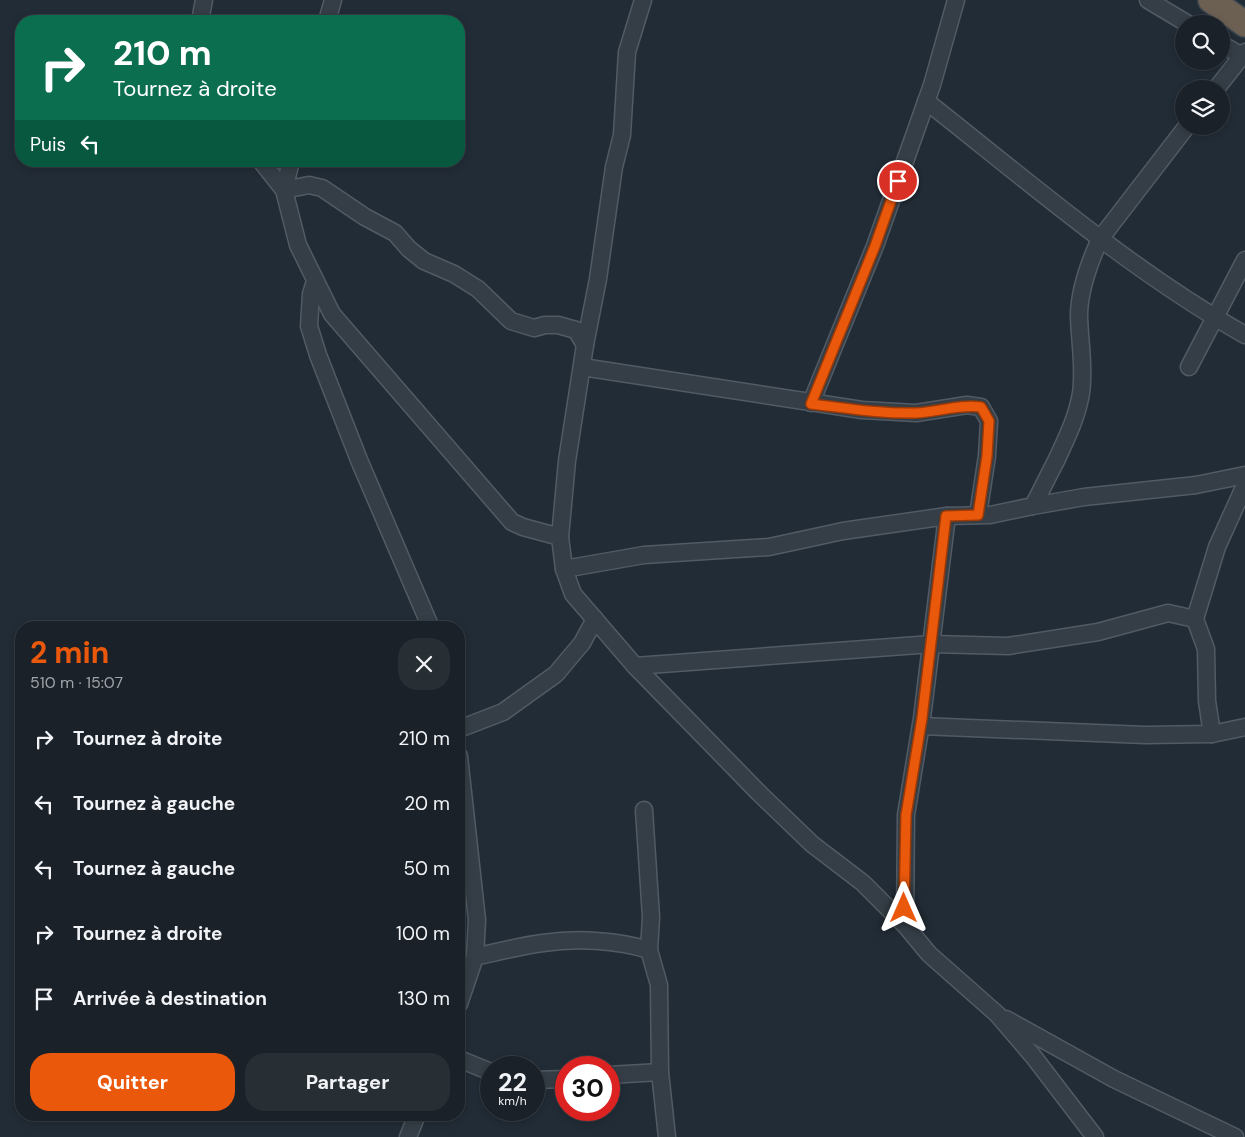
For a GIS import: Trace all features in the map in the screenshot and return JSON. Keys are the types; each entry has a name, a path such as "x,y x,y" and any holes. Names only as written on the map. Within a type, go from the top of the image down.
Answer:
{"highway":[{"path":"1211,0 1245,24"}],"street":[{"path":"201,15 204,0"},
{"path":"329,15 333,0"},
{"path":"643,0 627,52 622,135 614,168 598,279 584,345 567,461 560,537 564,569 573,594 635,666 779,813 812,844 863,883 929,954 997,1014 1033,1056 1095,1137"},
{"path":"811,404 875,246 926,101 956,0"},
{"path":"1148,0 1175,16"},
{"path":"1223,80 1243,54 1230,48"},
{"path":"926,101 1100,239 1215,318 1245,335"},
{"path":"1033,506 1074,422 1081,392 1082,344 1079,312 1086,279 1100,239 1180,135"},
{"path":"267,167 284,190 298,245 332,314 512,522 523,528 560,537"},
{"path":"284,190 290,167"},
{"path":"284,190 309,185 322,188 365,217 395,233 409,249 424,261 454,274 478,289 511,321 534,328 545,325 558,325 576,330 584,345"},
{"path":"1189,367 1245,260"},
{"path":"315,281 311,294 310,326 318,355 359,460 428,621"},
{"path":"582,367 811,404 862,410 916,413 967,405 981,407 989,421 987,456 978,515"},
{"path":"564,569 644,555 769,547 843,531 946,516 990,515 1127,491 1196,485 1245,474"},
{"path":"1212,734 1207,701 1206,649 1194,619 1217,547 1245,485"},
{"path":"904,925 906,815 932,644 946,516"},
{"path":"635,666 932,644 1008,646 1098,632 1168,613 1194,619"},
{"path":"465,727 503,712 556,674 582,644 595,618"},
{"path":"921,726 1145,735 1212,734 1245,727"},
{"path":"465,807 477,920 475,957 465,986"},
{"path":"644,810 651,916 649,950 659,985 660,1072 667,1137"},
{"path":"475,957 544,943 587,941 634,946 649,950"},
{"path":"997,1014 1114,1079 1234,1137"},
{"path":"465,1061 480,1068"},
{"path":"620,1074 660,1072"},
{"path":"408,1137 415,1121"}],"route":[{"path":"898,181 875,246 811,404 862,410 916,413 967,405 981,407 989,421 987,456 978,515 946,516 929,670 906,815 904,908"}]}
